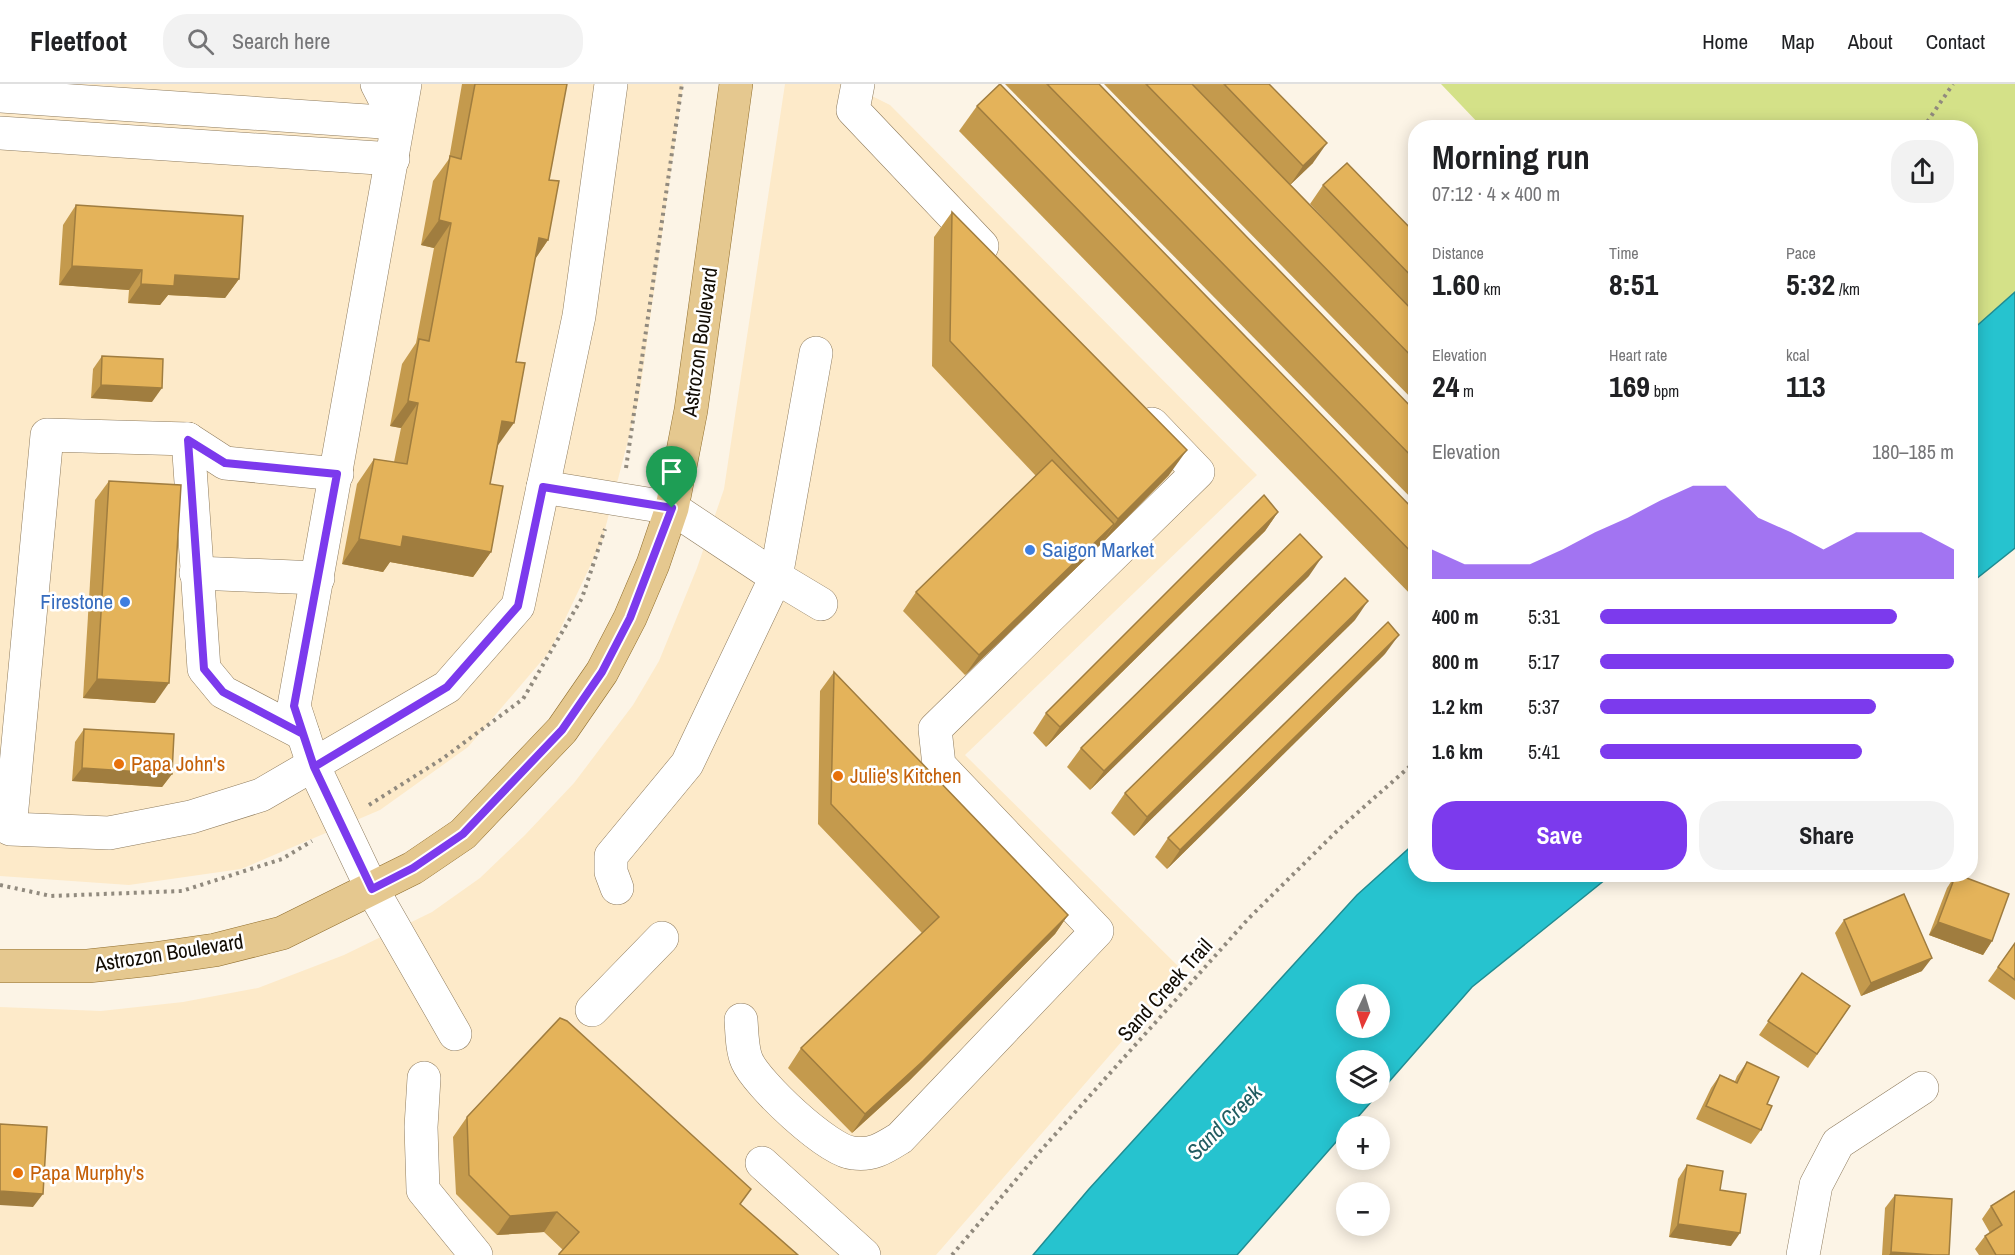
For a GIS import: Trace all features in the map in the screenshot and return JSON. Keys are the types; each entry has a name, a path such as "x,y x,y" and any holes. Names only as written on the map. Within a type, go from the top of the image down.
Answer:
{"main road":[{"name":"Astrozon Boulevard","path":"0,966 87,966 215,950 282,933 413,868 463,834 562,730 602,672 630,618 672,508 691,410 736,84"}],"street":[{"path":"377,84 397,123"},
{"path":"405,84 294,706 314,767 372,889 455,1034"},
{"path":"337,474 225,463 188,440 46,435 10,830 110,833 191,818 261,795 314,767 447,687 518,606 579,316 611,84"},
{"path":"858,84 853,110 1001,265"},
{"path":"0,96 397,123"},
{"path":"227,148 230,112"},
{"path":"0,133 393,159"},
{"path":"617,888 611,872 612,856 687,764 776,578 816,353"},
{"path":"741,1020 746,1060 759,1080 824,1141 850,1153 873,1154 900,1138 1097,931 939,765 935,729 1198,472 1132,403"},
{"path":"188,440 204,669 223,692 303,734"},
{"path":"543,487 672,508 776,578 821,604"},
{"path":"196,573 318,578"},
{"path":"592,1010 662,938"},
{"path":"424,1078 423,1190 476,1255"},
{"path":"1803,1255 1816,1185 1838,1143 1922,1088"},
{"path":"762,1163 864,1255"}],"path":[{"path":"616,498 626,470 682,84"},
{"path":"1928,120 1953,84"},
{"name":"Sand Creek Trail","path":"952,1255 1043,1148 1250,918 1339,829 1408,768"}],"shaded area":[{"path":"0,84 683,84 639,398 602,541 550,651 468,747 380,810 241,869 129,885 0,876"},
{"path":"785,84 848,84 890,105 1257,475 965,755 1183,971 936,1255 0,1255 0,1007 101,1011 183,1002 258,988 344,955 432,912 480,878 574,783 633,705 659,661 697,568 724,489"}],"green space":[{"path":"1441,84 2015,84 2015,292 1978,325 1978,120 1475,120"}],"water":[{"path":"2015,292 2015,548 1978,577 1978,325"},
{"name":"Sand Creek","path":"1408,849 1408,882 1602,882 1472,987 1390,1081 1390,1050 1336,1050 1336,1104 1369,1104 1359,1116 1336,1116 1336,1142 1237,1255 1033,1255 1089,1189 1357,895"}],"building":[{"path":"475,84 567,84 549,180 559,181 548,240 539,238 516,362 525,363 514,423 502,421 490,484 503,486 491,552 403,536 401,547 359,539 374,459 407,464 418,403 408,401 419,339 429,341 451,223 439,220 450,156 461,159"},
{"path":"1000,84 1408,504 1408,549 977,106"},
{"path":"1047,84 1099,84 1408,404 1408,453"},
{"path":"1146,84 1192,84 1408,306 1408,353"},
{"path":"1224,84 1269,84 1327,143 1303,166"},
{"path":"1347,163 1408,226 1408,273 1323,185"},
{"path":"76,205 243,216 239,279 175,275 174,286 141,284 142,270 72,266"},
{"path":"952,212 1187,450 1118,519 950,341"},
{"path":"102,356 163,359 162,388 101,385"},
{"path":"1052,460 1114,524 979,655 916,592"},
{"name":"Firestone","path":"109,481 181,485 169,683 97,679"},
{"path":"1264,495 1278,512 1060,727 1046,713"},
{"path":"1300,534 1322,557 1104,771 1081,748"},
{"path":"1345,578 1368,601 1147,817 1125,793"},
{"path":"1388,622 1399,635 1180,850 1168,838"},
{"path":"834,672 1068,915 923,1061 865,1114 801,1048 939,917 831,804"},
{"path":"84,729 174,734 172,774 82,768"},
{"path":"1953,882 1977,882 2009,894 1992,941 1938,922"},
{"path":"1904,894 1932,958 1871,983 1844,920"},
{"path":"2015,943 2015,980 1998,967"},
{"path":"1802,973 1850,1006 1817,1054 1768,1021"},
{"path":"560,1018 567,1021 751,1189 740,1204 798,1255 559,1255 579,1232 557,1212 510,1216 469,1175 467,1117"},
{"path":"1747,1062 1779,1077 1767,1104 1772,1106 1761,1130 1706,1106 1720,1075 1737,1083"},
{"name":"Papa Murphy's","path":"0,1124 47,1127 43,1194 0,1191"},
{"path":"1687,1165 1723,1171 1720,1190 1746,1194 1740,1233 1678,1224"},
{"path":"2015,1191 2015,1255 1996,1255 1985,1236 2002,1225 1991,1206"},
{"path":"1895,1195 1952,1199 1949,1255 1891,1252"}],"place":[{"name":"Saigon Market","path":"1030,550"},
{"name":"Firestone","path":"125,602"},
{"name":"Papa John's","path":"119,764"},
{"name":"Julie's Kitchen","path":"838,776"},
{"name":"Papa Murphy's","path":"18,1173"}],"route":[{"path":"672,508 543,487 518,606 447,687 314,767 294,706 337,474 225,463 188,440 200,638 204,669 223,692 303,734 314,767 372,889 413,868 463,834 562,730 602,672 630,618 653,564 672,508"}]}
